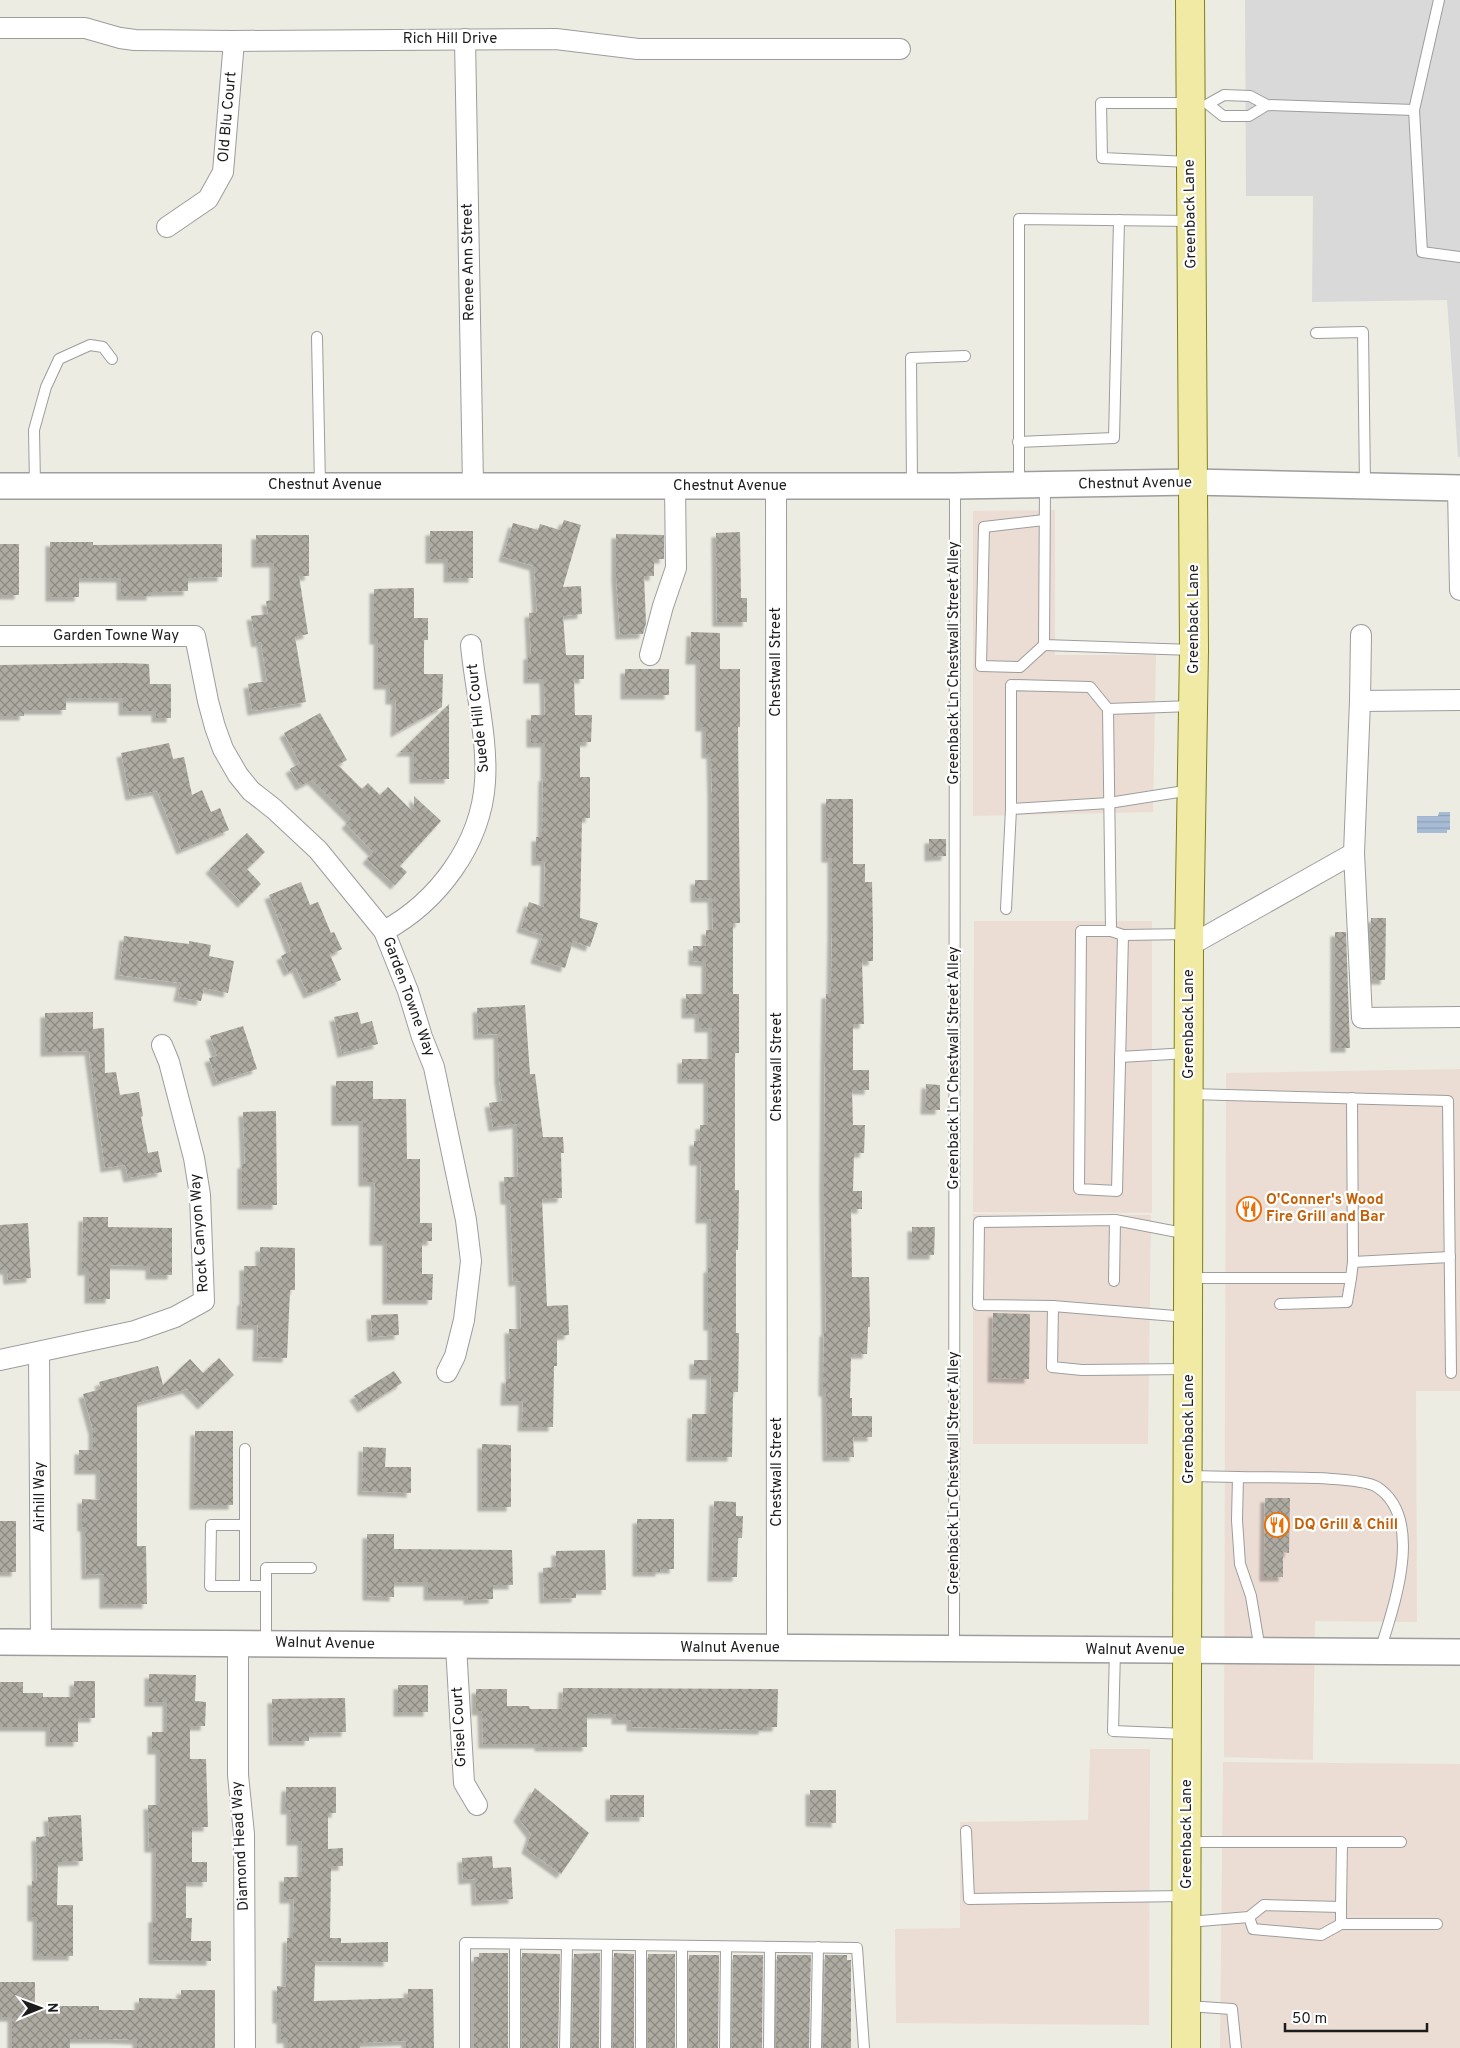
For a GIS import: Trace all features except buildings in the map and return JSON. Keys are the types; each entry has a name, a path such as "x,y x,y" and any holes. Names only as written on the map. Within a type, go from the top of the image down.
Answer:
{"main road":[{"name":"Greenback Lane","path":"1186,2048 1189,1053 1194,706 1192,221 1190,162 1199,103 1190,0"}],"street":[{"name":"Rich Hill Drive","path":"0,28 85,28 120,38 135,40 234,42 556,38 638,49 900,49"},
{"name":"Renee Ann Street","path":"465,39 473,485"},
{"name":"Old Blu Court","path":"167,227 208,199 223,172 234,42"},
{"name":"Chestnut Avenue","path":"0,486 955,486 1192,482 1459,488"},
{"path":"650,655 663,606 676,568 675,486"},
{"name":"Chestwall Street","path":"776,486 778,1648"},
{"path":"1459,488 1460,590"},
{"path":"1361,635 1354,853 1362,1018 1460,1017"},
{"name":"Garden Towne Way","path":"0,636 195,636 215,727 223,749 238,776 250,791 287,821 318,850 384,931 408,991 434,1067 466,1220 471,1261 468,1293 464,1320 455,1356 447,1372"},
{"name":"Suede Hill Court","path":"384,931 411,914 431,896 449,875 464,852 478,818 485,782 484,747 471,645"},
{"path":"1360,701 1460,700"},
{"path":"1190,940 1354,853"},
{"name":"Rock Canyon Way","path":"0,1360 134,1331 175,1317 204,1301 200,1195 194,1158 169,1062 162,1045"},
{"name":"Airhill Way","path":"39,1352 41,1643"},
{"name":"Walnut Avenue","path":"0,1642 1460,1652"},
{"name":"Diamond Head Way","path":"238,1644 238,1775 244,1834 245,2048"},
{"name":"Grisel Court","path":"456,1646 464,1782 477,1805"}],"lane":[{"path":"1439,0 1414,110 1422,252 1460,257"},
{"path":"1190,162 1102,158 1101,103 1199,103 1224,96 1250,96 1267,105 1414,110"},
{"path":"1199,103 1223,116 1249,116 1267,105"},
{"path":"1018,485 1019,219 1192,221"},
{"path":"1018,442 1114,438 1119,220"},
{"path":"1316,333 1363,332 1364,486"},
{"path":"317,337 320,486"},
{"path":"36,486 34,430 46,387 59,359 90,345 103,348 112,360"},
{"path":"912,486 912,358 965,356"},
{"path":"1044,485 1044,645"},
{"name":"Greenback Ln Chestwall Street Alley","path":"954,1650 955,486"},
{"path":"1044,520 984,526 982,666 1020,668 1044,645 1194,650"},
{"path":"1006,909 1011,809 1011,684 1090,687 1108,709 1111,931"},
{"path":"1108,709 1194,706"},
{"path":"1011,809 1109,804 1192,790"},
{"path":"1123,935 1117,1190 1079,1189 1081,931 1111,931 1123,935 1190,940"},
{"path":"1120,1057 1189,1053"},
{"path":"1189,1094 1448,1101 1451,1373"},
{"path":"1280,1304 1347,1302 1353,1262 1352,1098"},
{"path":"1189,1234 1115,1220 979,1222 978,1305 1054,1306 1189,1317"},
{"path":"1114,1281 1115,1220"},
{"path":"1353,1262 1450,1257"},
{"path":"1189,1278 1351,1278"},
{"path":"1054,1306 1052,1367 1082,1370 1189,1369"},
{"path":"245,1449 245,1586"},
{"path":"1188,1476 1352,1480 1377,1486 1392,1503 1400,1522 1403,1548 1398,1592 1380,1652"},
{"path":"1238,1477 1236,1520 1240,1564 1250,1596 1260,1650"},
{"path":"245,1525 211,1525 210,1586 266,1586"},
{"path":"266,1643 266,1568 311,1568"},
{"path":"1115,1650 1113,1731 1188,1734"},
{"path":"966,1831 969,1899 1187,1909 1248,1917 1264,1905 1342,1906"},
{"path":"1187,1842 1400,1842"},
{"path":"1340,1924 1342,1906 1342,1842"},
{"path":"1248,1917 1254,1929 1321,1935 1340,1924 1437,1924"},
{"path":"465,2048 465,1944 856,1948 864,2048"},
{"path":"515,1944 515,2048"},
{"path":"566,2048 567,1945"},
{"path":"606,2048 608,1945"},
{"path":"641,1946 641,2048"},
{"path":"682,1946 682,2048"},
{"path":"725,2048 726,1947"},
{"path":"769,2048 770,1947"},
{"path":"816,2048 818,1948"},
{"path":"1186,2006 1232,2009 1236,2048"}],"shaded area":[{"path":"1245,0 1460,0 1460,457 1458,457 1447,300 1312,302 1313,196 1246,196"},
{"path":"1055,510 1055,655 1156,655 1153,812 973,816 973,511"},
{"path":"974,921 1152,921 1152,1213 973,1212"},
{"path":"1460,1069 1460,1391 1416,1391 1417,1622 1315,1621 1313,1760 1224,1757 1226,1073"},
{"path":"973,1214 1151,1215 1148,1444 973,1444"},
{"path":"1090,1749 1150,1749 1149,2025 896,2023 895,1929 960,1928 960,1822 1088,1820"},
{"path":"1223,1762 1460,1764 1460,2048 1220,2048"}],"water":[{"path":"1439,812 1450,812 1450,830 1447,830 1447,833 1417,833 1417,816 1438,816"}],"place":[{"name":"O'Conner's Wood Fire Grill and Bar","path":"1249,1209"},
{"name":"DQ Grill & Chill","path":"1277,1525"}]}
